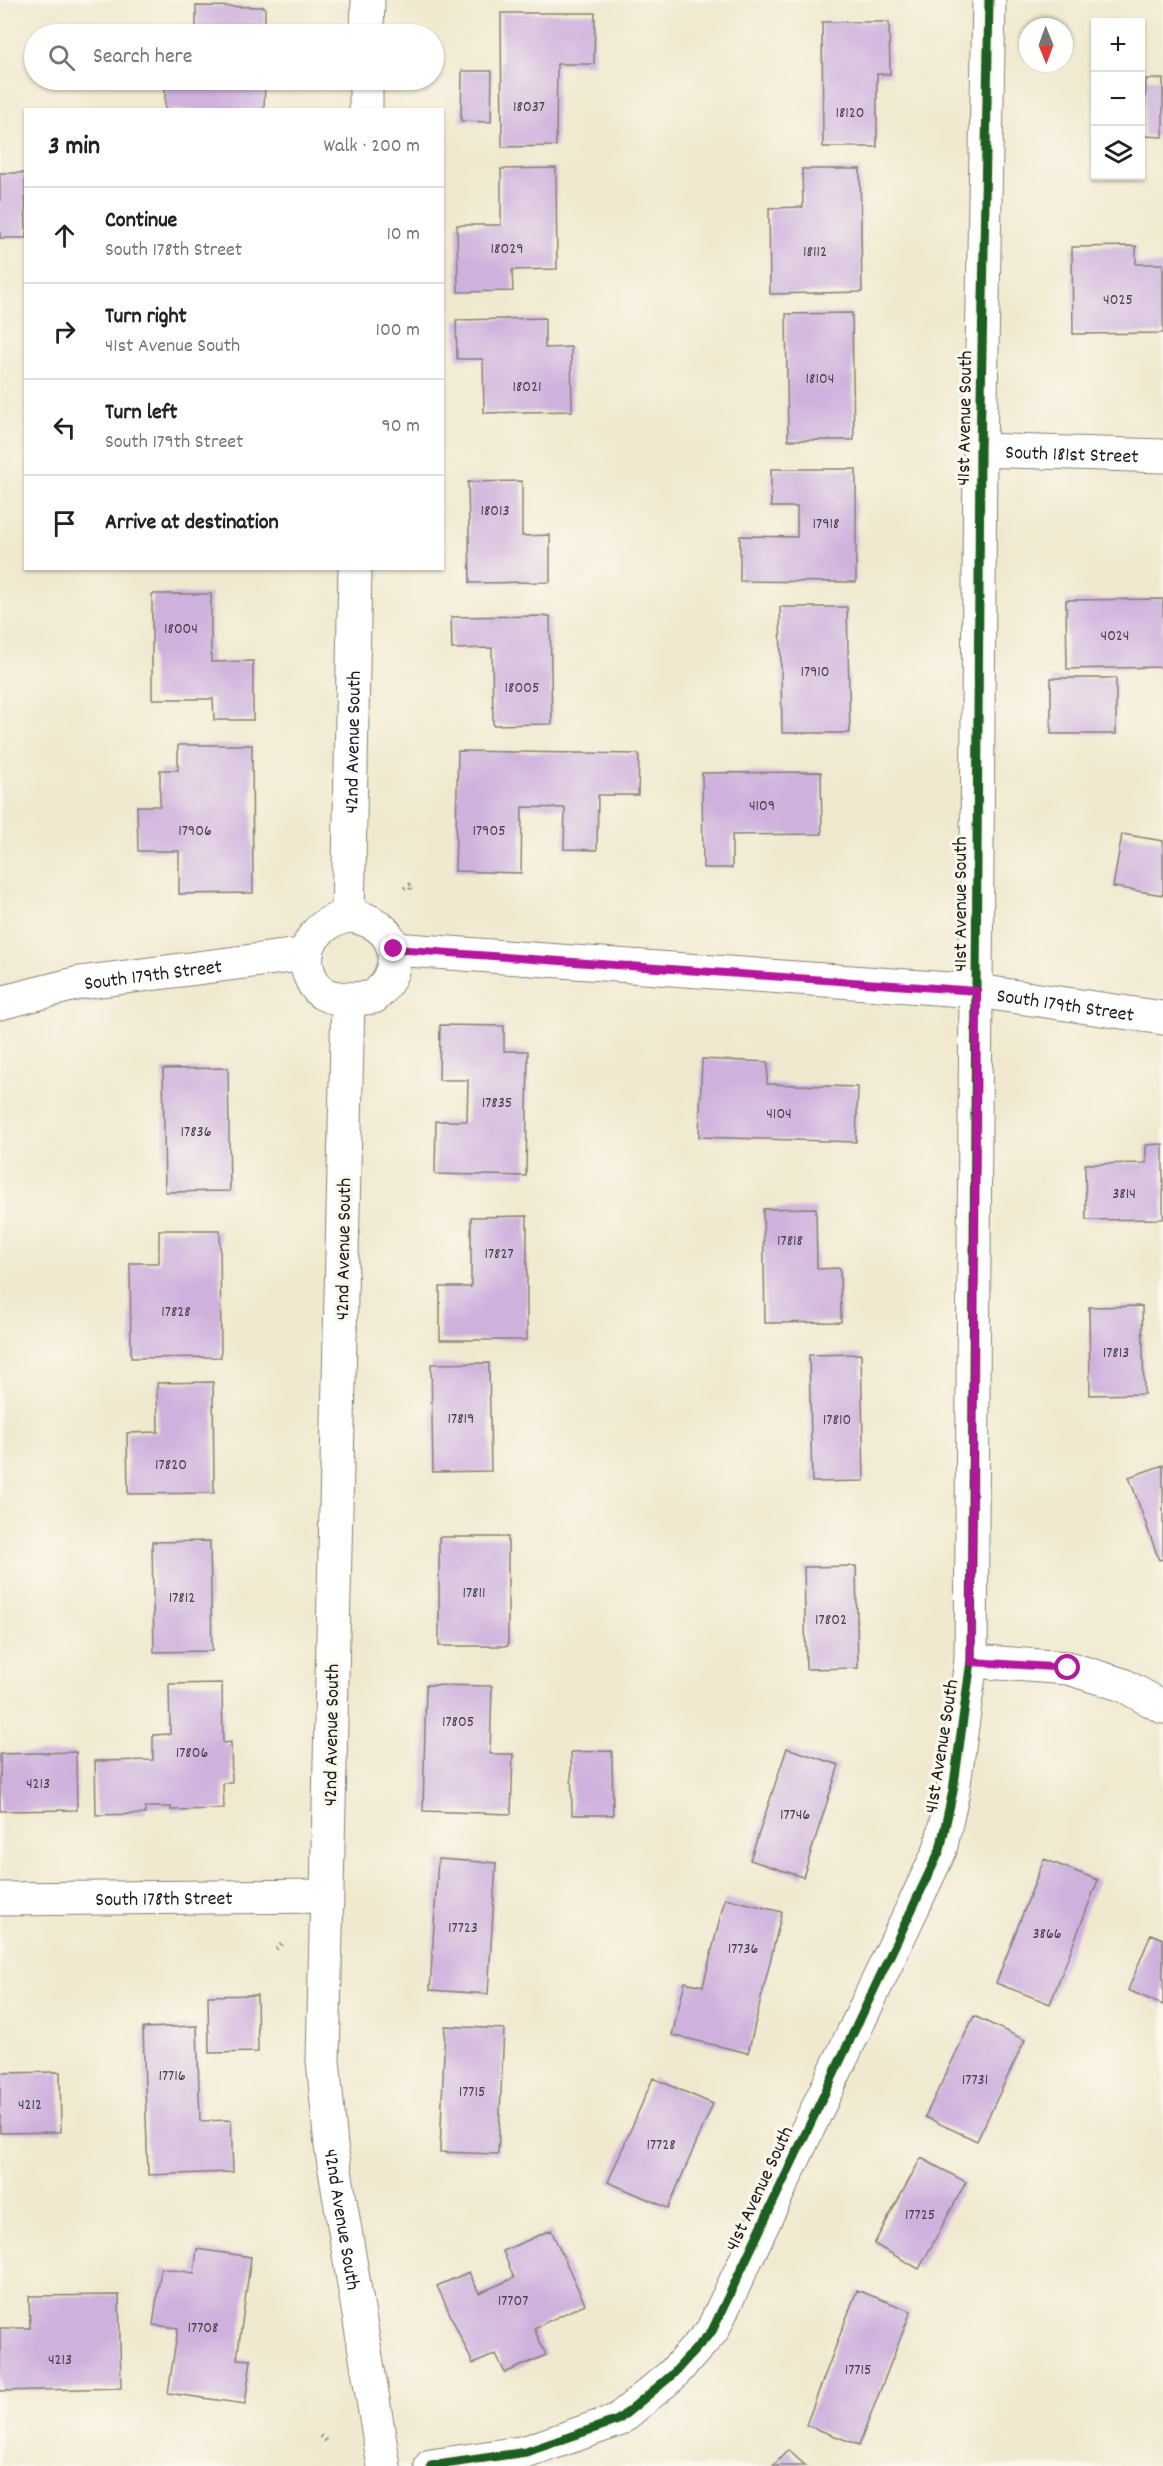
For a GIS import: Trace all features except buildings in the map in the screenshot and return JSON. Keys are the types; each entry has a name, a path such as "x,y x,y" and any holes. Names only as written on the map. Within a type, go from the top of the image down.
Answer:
{"street":[{"path":"367,24 368,0"},
{"name":"41st Avenue South","path":"431,2466 526,2452 618,2420 672,2375 712,2331 940,1850 953,1791 971,1662 980,450 989,0"},
{"path":"366,90 366,108"},
{"name":"South 181st Street","path":"980,450 1163,456"},
{"name":"42nd Avenue South","path":"348,916 355,570"},
{"path":"348,916 363,917 377,924 387,934 394,949 392,976 375,997 348,999 322,994 307,969 307,954 311,939 320,928 333,919 348,916"},
{"name":"South 179th Street","path":"394,949 977,991 1163,1018"},
{"name":"South 179th Street","path":"0,1003 79,983 307,954"},
{"name":"42nd Avenue South","path":"348,999 323,2060 331,2146 384,2466"},
{"path":"971,1662 1068,1668 1123,1685 1163,1707"},
{"name":"South 178th Street","path":"0,1899 326,1896"}],"path":[{"path":"404,888 411,884 410,891"},
{"path":"276,1949 285,1941"},
{"path":"320,2436 329,2443"}],"cycle path":[{"path":"431,2466 526,2452 618,2420 672,2375 712,2331 940,1850 953,1791 971,1661 980,450 989,0"}],"route":[{"path":"394,949 977,991 971,1662 1068,1668"}]}
